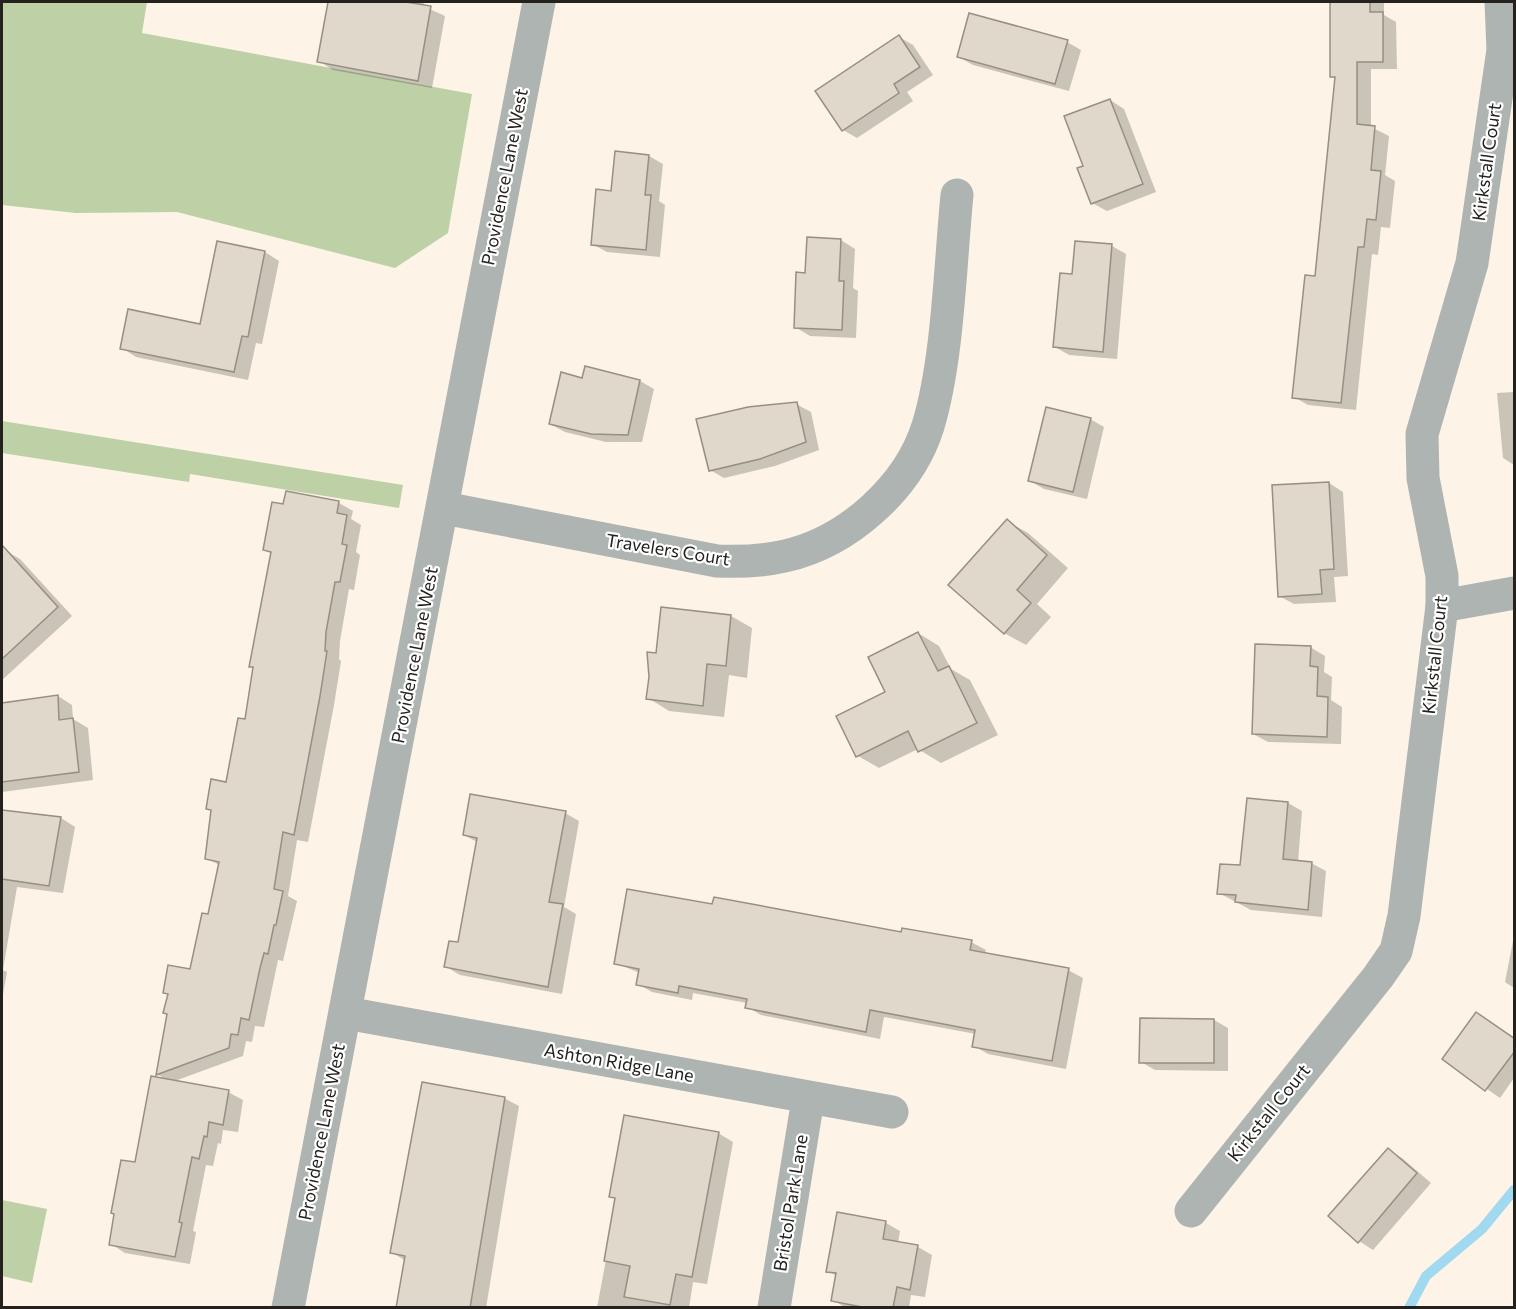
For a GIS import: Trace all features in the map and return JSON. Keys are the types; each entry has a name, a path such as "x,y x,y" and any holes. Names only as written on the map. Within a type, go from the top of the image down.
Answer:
{"street":[{"name":"Providence Lane West","path":"288,1308 444,507 539,2"},
{"name":"Kirkstall Court","path":"1191,1211 1378,977 1396,951 1404,916 1442,606 1442,576 1423,478 1422,434 1472,263 1503,50 1501,2"},
{"name":"Travelers Court","path":"444,507 717,561 745,562 786,556 818,544 844,530 878,505 893,489 927,428 942,342 957,195"},
{"path":"1442,606 1515,594"},
{"name":"Ashton Ridge Lane","path":"346,1013 808,1099 892,1112"},
{"name":"Bristol Park Lane","path":"774,1308 808,1099"}],"green space":[{"path":"2,2 147,2 142,33 472,94 448,233 395,268 177,212 76,213 2,205"},
{"path":"2,421 403,485 399,508 190,474 189,482 2,453"},
{"path":"2,1200 47,1209 32,1283 2,1276"}],"building":[{"path":"328,2 406,2 431,6 418,81 317,62"},
{"path":"1330,2 1370,2 1370,12 1383,12 1383,62 1357,62 1357,124 1375,126 1371,170 1381,171 1376,220 1367,219 1364,247 1358,247 1341,403 1292,398 1305,275 1315,276 1335,77 1330,77"},
{"path":"969,13 1068,40 1055,84 957,57"},
{"path":"899,35 920,67 894,84 899,93 842,131 815,91"},
{"path":"1110,99 1143,184 1091,204 1077,168 1083,166 1064,116"},
{"path":"615,151 649,155 645,195 651,195 646,250 591,245 596,189 611,191"},
{"path":"807,237 841,239 839,281 844,281 842,330 794,328 796,272 805,273"},
{"path":"217,241 265,251 248,337 242,336 234,372 120,349 128,309 200,324"},
{"path":"1075,241 1112,244 1103,352 1053,347 1060,273 1072,274"},
{"path":"585,366 640,380 628,435 591,434 549,424 561,372 582,378"},
{"path":"797,402 806,442 760,459 709,471 696,419 748,407"},
{"path":"1046,407 1091,418 1073,492 1028,481"},
{"path":"1329,482 1334,569 1320,570 1322,594 1278,597 1272,485"},
{"path":"286,491 339,501 337,513 347,515 342,544 347,545 340,582 335,582 326,632 325,651 327,651 320,696 294,835 283,832 274,889 283,891 276,925 274,925 268,954 264,953 249,1020 241,1018 238,1035 231,1034 229,1048 156,1075 167,1014 163,1013 168,994 163,993 168,965 190,969 202,913 208,914 219,862 205,859 211,810 206,809 211,779 226,782 238,718 245,719 253,667 249,667 271,552 263,550 272,502 283,504"},
{"path":"1007,519 1047,555 1017,590 1031,603 1004,634 948,585"},
{"path":"2,545 58,607 2,659"},
{"path":"661,607 731,615 726,666 707,664 703,706 646,699 649,677 647,652 656,653"},
{"path":"918,632 938,671 949,666 977,723 918,752 908,731 856,757 836,716 885,692 868,657"},
{"path":"1255,644 1311,646 1310,666 1318,667 1317,696 1328,697 1327,737 1252,734"},
{"path":"58,695 59,720 73,718 79,772 2,782 2,703"},
{"path":"470,794 566,811 549,902 563,904 548,987 444,967 449,941 458,942 477,838 463,835"},
{"path":"1247,798 1288,802 1283,859 1312,862 1308,910 1235,902 1236,895 1217,894 1220,864 1240,865"},
{"path":"2,810 61,817 49,886 2,879"},
{"path":"627,889 712,904 714,897 901,932 902,928 972,940 970,950 1069,968 1052,1061 972,1047 975,1030 870,1010 866,1032 745,1008 747,999 679,986 678,993 636,985 639,969 614,964"},
{"path":"1476,1012 1515,1039 1515,1051 1485,1091 1442,1059"},
{"path":"1140,1018 1214,1019 1214,1063 1139,1063"},
{"path":"151,1076 229,1090 223,1125 209,1122 207,1137 204,1136 199,1159 192,1157 179,1222 182,1223 175,1257 109,1245 114,1214 111,1213 121,1160 135,1162"},
{"path":"422,1082 505,1097 470,1308 396,1308 405,1256 390,1253"},
{"path":"624,1115 719,1132 692,1277 676,1274 670,1305 624,1297 630,1266 604,1261 615,1198 609,1197"},
{"path":"1388,1148 1417,1173 1358,1243 1328,1216"},
{"path":"837,1212 886,1221 883,1239 918,1245 910,1290 897,1287 893,1308 867,1308 831,1301 836,1273 826,1272"}],"waterway":[{"path":"1409,1308 1426,1276 1482,1229 1514,1190"}]}
